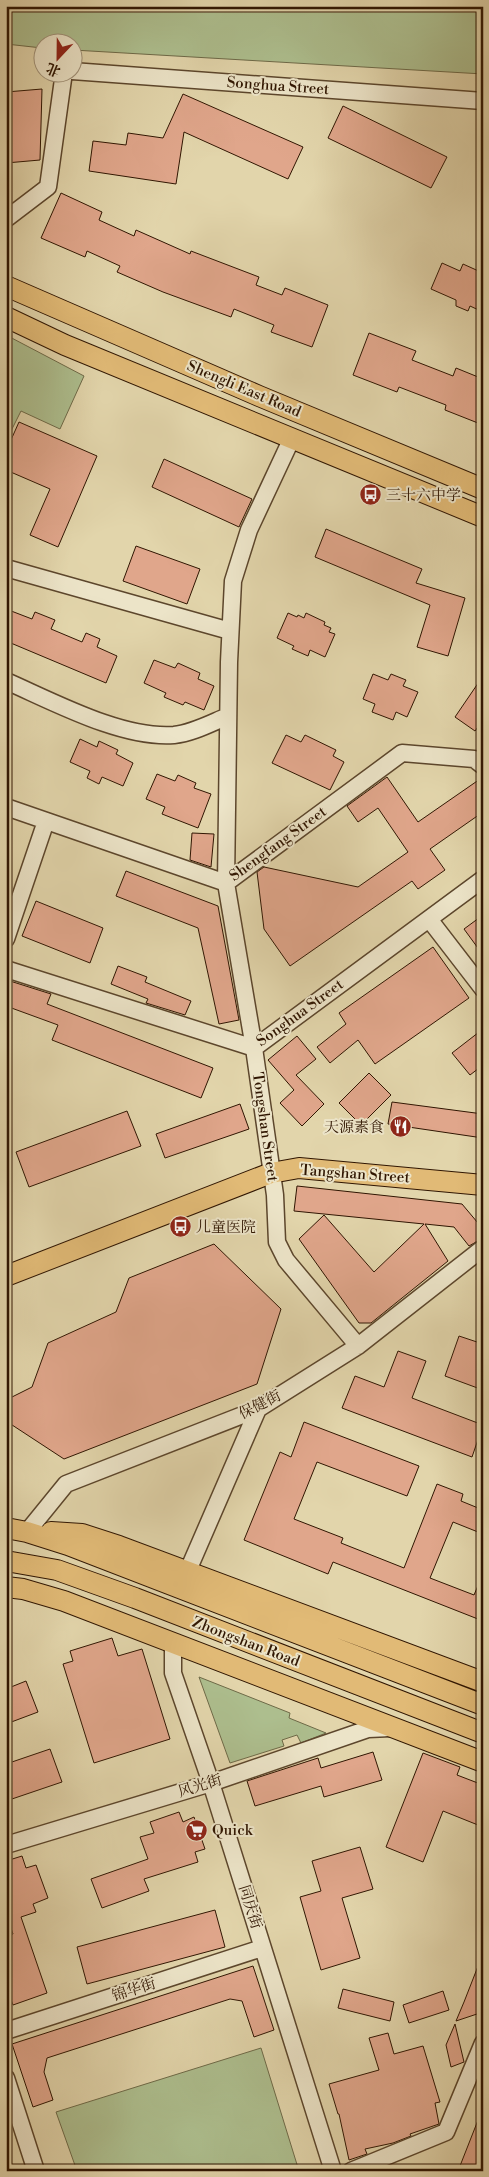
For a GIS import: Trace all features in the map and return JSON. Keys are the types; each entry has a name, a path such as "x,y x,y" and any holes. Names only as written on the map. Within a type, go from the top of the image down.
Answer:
{"main road":[{"name":"Shengli East Road","path":"6,286 259,396 483,489"},
{"path":"6,318 65,345 483,516"},
{"name":"Tangshan Street","path":"6,1276 271,1173 299,1168 483,1185"},
{"path":"6,1528 27,1532 82,1534 187,1570 483,1682"},
{"name":"Zhongshan Road","path":"27,1532 483,1705"},
{"name":"Zhongshan Road","path":"6,1561 57,1570 83,1579 483,1733"},
{"path":"6,1587 23,1589 64,1601 483,1762"}],"street":[{"name":"Songhua Street","path":"82,73 483,101"},
{"path":"6,219 48,187 63,82"},
{"name":"Tongshan Street","path":"292,438 249,530 233,581 228,716 226,883 254,1048 275,1195 277,1242 286,1260 358,1346"},
{"path":"6,568 230,632"},
{"path":"6,681 82,714 134,732 151,735 175,735 191,732 228,716"},
{"name":"Shengfang Street","path":"6,807 226,883 402,752 474,759 483,766"},
{"path":"6,939 46,821"},
{"name":"Songhua Street","path":"6,969 254,1048 483,879"},
{"path":"429,918 483,989"},
{"name":"保健街","path":"27,1532 66,1484 258,1409 358,1346 483,1248"},
{"path":"180,1589 258,1409"},
{"name":"同庆街","path":"173,1644 173,1673 211,1783 332,2171"},
{"name":"风光街","path":"6,1845 211,1783 368,1729 393,1728"},
{"name":"锦华街","path":"6,2031 262,1948"},
{"path":"351,2171 446,2132 483,2043"},
{"path":"6,2078 36,2171"}],"green space":[{"path":"6,6 483,6 483,74 82,51 82,32 32,32 32,47 6,44"},
{"path":"6,335 84,376 60,429 21,411 6,441"},
{"path":"199,1677 290,1713 289,1718 326,1733 301,1743 297,1735 282,1740 284,1746 230,1763"},
{"path":"261,2048 299,2171 77,2171 56,2112"}],"building":[{"path":"42,89 40,160 6,163 6,92"},
{"path":"183,94 303,147 288,179 184,132 176,184 89,171 93,141 126,145 128,133 163,138"},
{"path":"343,106 447,157 431,188 328,138"},
{"path":"61,193 102,212 99,220 134,236 136,230 190,254 191,251 259,277 256,285 282,295 285,288 328,305 312,347 271,332 274,325 234,309 231,317 163,292 117,272 120,266 87,251 85,257 41,238"},
{"path":"442,263 460,271 463,264 483,273 483,312 470,306 468,311 456,306 456,300 431,289"},
{"path":"369,333 416,351 412,360 453,376 456,368 483,379 483,425 445,410 446,405 399,387 397,392 353,375"},
{"path":"19,422 97,456 58,547 30,535 50,489 6,470 6,451"},
{"path":"164,459 252,499 239,527 152,487"},
{"path":"326,529 422,569 416,583 465,598 448,656 417,647 430,605 315,557"},
{"path":"136,546 200,569 187,604 123,581"},
{"path":"6,609 32,619 35,612 55,620 51,629 82,642 86,633 100,639 97,647 117,656 106,683 6,641"},
{"path":"288,613 304,618 306,613 325,622 324,625 331,628 329,632 335,634 325,657 310,650 308,656 292,649 294,646 277,638"},
{"path":"154,660 175,668 178,663 200,673 198,679 214,686 204,710 185,702 183,705 164,697 166,693 144,683"},
{"path":"373,674 388,680 391,674 406,680 403,686 418,692 407,717 396,712 393,720 372,712 375,704 363,699"},
{"path":"483,676 483,720 475,731 455,717"},
{"path":"286,735 301,742 305,735 336,750 333,756 344,762 330,790 272,763"},
{"path":"80,739 97,747 99,741 118,750 116,754 133,763 123,786 102,777 99,784 87,778 90,771 70,762"},
{"path":"157,774 175,781 178,775 196,783 194,788 211,794 198,828 162,814 165,807 146,799"},
{"path":"387,777 418,822 483,777 483,812 430,849 445,870 418,889 412,881 290,966 264,929 257,872 264,867 358,887 408,852 378,808 358,822 347,806"},
{"path":"192,833 214,834 211,867 190,860"},
{"path":"126,871 218,906 239,1020 219,1024 198,928 116,896"},
{"path":"36,901 103,928 90,963 22,936"},
{"path":"483,915 483,955 464,929"},
{"path":"433,947 469,998 375,1064 358,1040 330,1063 317,1047 346,1024 339,1013"},
{"path":"118,966 147,977 145,982 191,1001 185,1015 146,1003 148,999 111,984"},
{"path":"10,981 51,994 47,1004 213,1068 201,1098 52,1040 58,1025 6,1006 6,991"},
{"path":"483,1029 483,1065 470,1075 452,1053"},
{"path":"297,1036 316,1059 296,1075 324,1104 302,1126 280,1103 294,1090 268,1060"},
{"path":"369,1073 391,1095 361,1125 339,1103"},
{"path":"392,1102 483,1114 483,1138 388,1124"},
{"path":"240,1104 249,1129 165,1158 156,1134"},
{"path":"127,1111 141,1146 29,1187 16,1152"},
{"path":"297,1186 462,1204 483,1229 483,1238 469,1246 454,1227 425,1224 448,1261 371,1323 359,1323 299,1239 324,1215 374,1272 424,1224 294,1211"},
{"path":"214,1244 281,1309 257,1384 64,1459 6,1421 6,1400 32,1387 48,1343 116,1312 129,1278"},
{"path":"459,1336 483,1344 483,1390 445,1376"},
{"path":"398,1351 426,1361 412,1398 483,1425 472,1457 342,1408 355,1376 384,1387"},
{"path":"304,1422 419,1466 407,1496 317,1462 294,1519 343,1538 341,1543 404,1568 437,1484 463,1494 461,1501 483,1510 483,1534 453,1522 430,1578 474,1595 483,1574 483,1621 333,1562 328,1574 244,1540 280,1452 291,1457"},
{"path":"112,1638 118,1656 142,1649 170,1739 94,1763 63,1664 73,1661 70,1651"},
{"path":"26,1681 38,1712 6,1724 6,1689"},
{"path":"50,1749 62,1782 6,1801 6,1764"},
{"path":"373,1752 382,1780 324,1797 321,1786 255,1806 247,1781 318,1758 321,1768"},
{"path":"423,1753 460,1767 457,1775 483,1785 483,1827 443,1811 423,1862 386,1847"},
{"path":"179,1812 183,1822 194,1817 205,1849 195,1852 198,1862 144,1879 149,1891 102,1908 91,1879 148,1859 140,1837 154,1833 150,1822"},
{"path":"360,1847 373,1889 342,1898 360,1958 321,1970 300,1897 321,1891 312,1861"},
{"path":"22,1856 26,1868 36,1865 48,1898 33,1904 36,1912 21,1917 47,1993 13,2005 6,1986 6,1936 13,1934 6,1913 6,1861"},
{"path":"215,1910 225,1947 87,1984 77,1947"},
{"path":"482,1956 483,2012 456,2021 464,2002"},
{"path":"253,1966 274,2030 254,2037 242,2001 230,1999 47,2058 44,2072 53,2100 33,2107 12,2044"},
{"path":"343,1989 394,2002 390,2021 338,2008"},
{"path":"443,1991 449,2010 409,2023 403,2005"},
{"path":"455,2024 464,2062 451,2067 446,2045"},
{"path":"388,2033 394,2054 423,2046 440,2102 435,2103 439,2124 410,2134 411,2136 393,2143 365,2149 367,2154 349,2160 339,2114 329,2084 379,2070 369,2038"},
{"path":"482,2110 483,2171 458,2171"}],"place":[{"name":"三十六中学","path":"370,495"},
{"name":"天源素食","path":"400,1127"},
{"name":"儿童医院","path":"180,1227"},
{"name":"Quick","path":"196,1830"}]}
